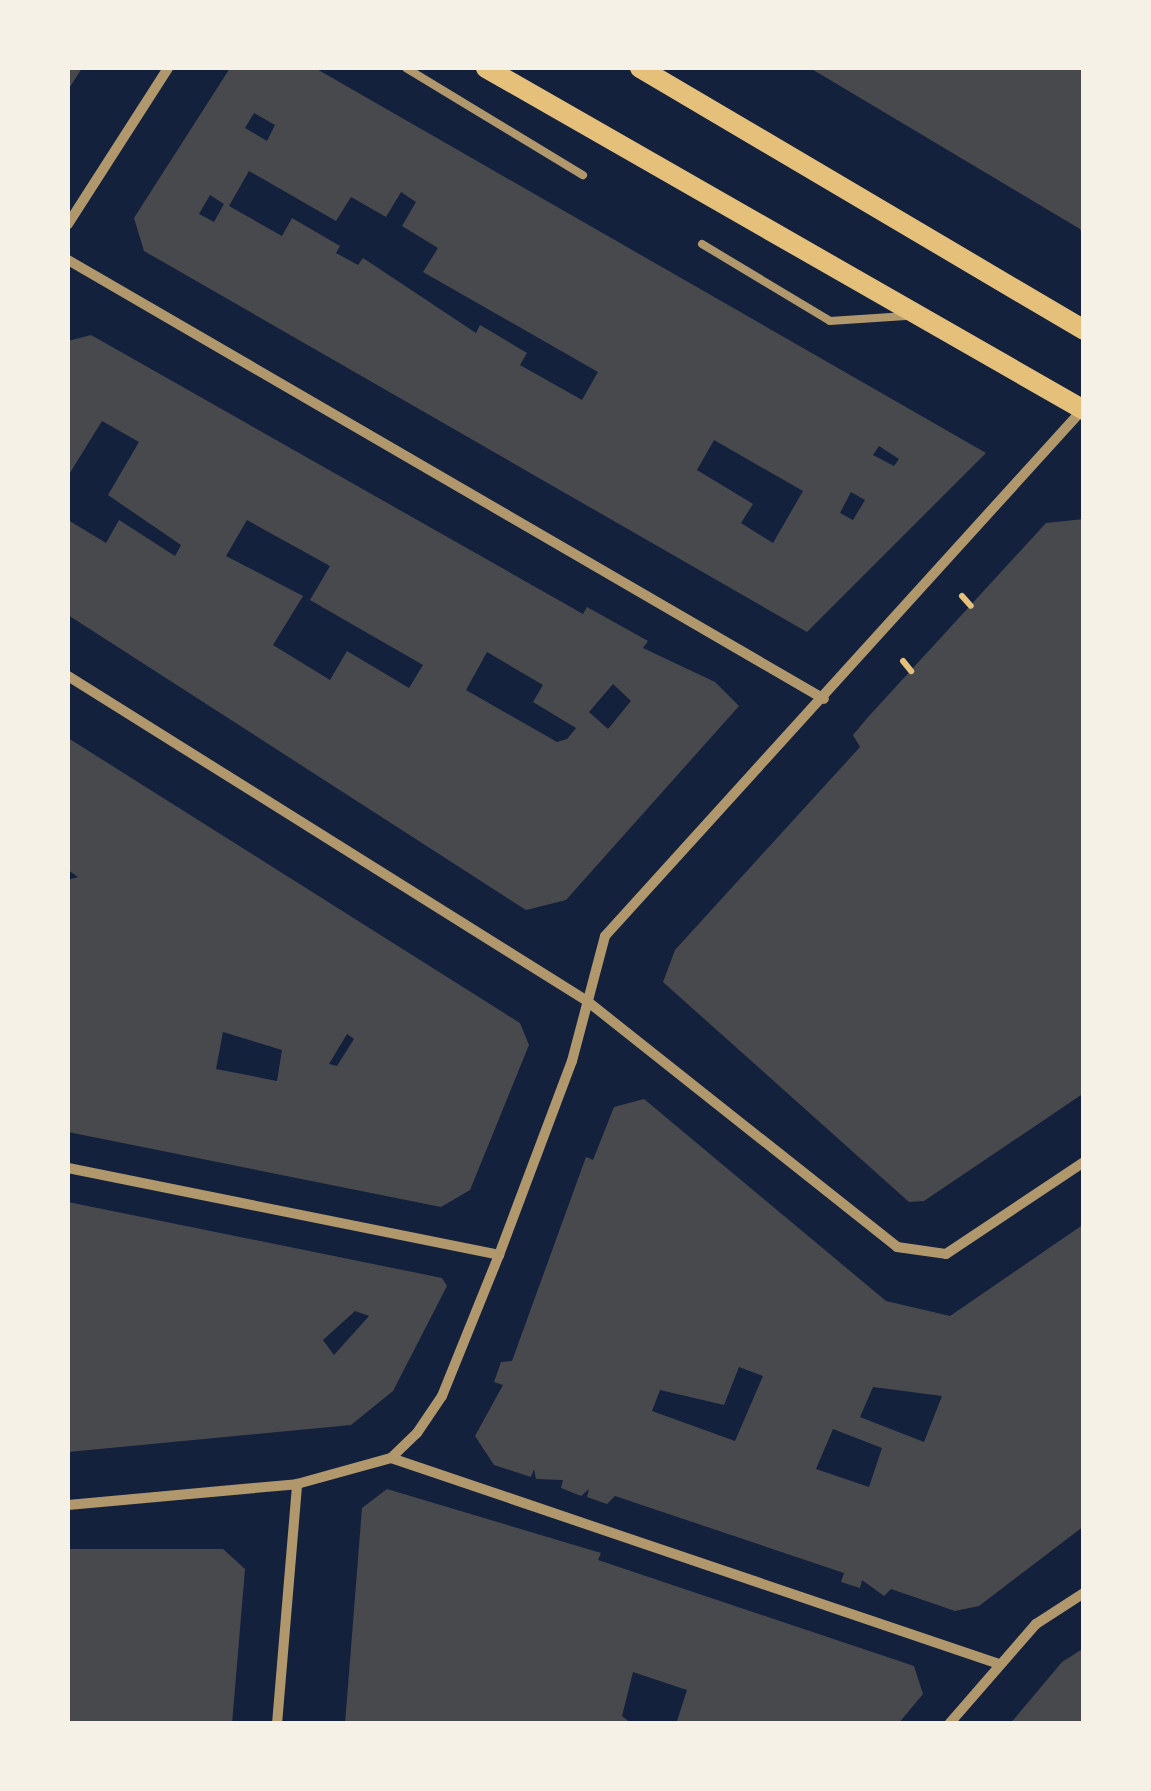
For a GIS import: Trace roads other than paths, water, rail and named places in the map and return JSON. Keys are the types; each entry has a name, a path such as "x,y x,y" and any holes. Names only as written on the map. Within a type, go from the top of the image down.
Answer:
{"main road":[{"path":"486,68 1083,410"},
{"path":"640,68 1084,330"}],"street":[{"path":"68,224 168,68"},
{"path":"68,260 824,699"},
{"path":"391,1458 442,1396 499,1254 588,1002 605,936 1083,410"},
{"path":"68,676 588,1002 897,1247 946,1254 1084,1162"},
{"path":"68,1168 499,1254"},
{"path":"68,1505 297,1484 391,1458 999,1664"},
{"path":"278,1724 297,1484"},
{"path":"949,1724 999,1664 1084,1593"}],"lane":[{"path":"406,68 582,174"},
{"path":"702,244 830,321 918,315"}]}
